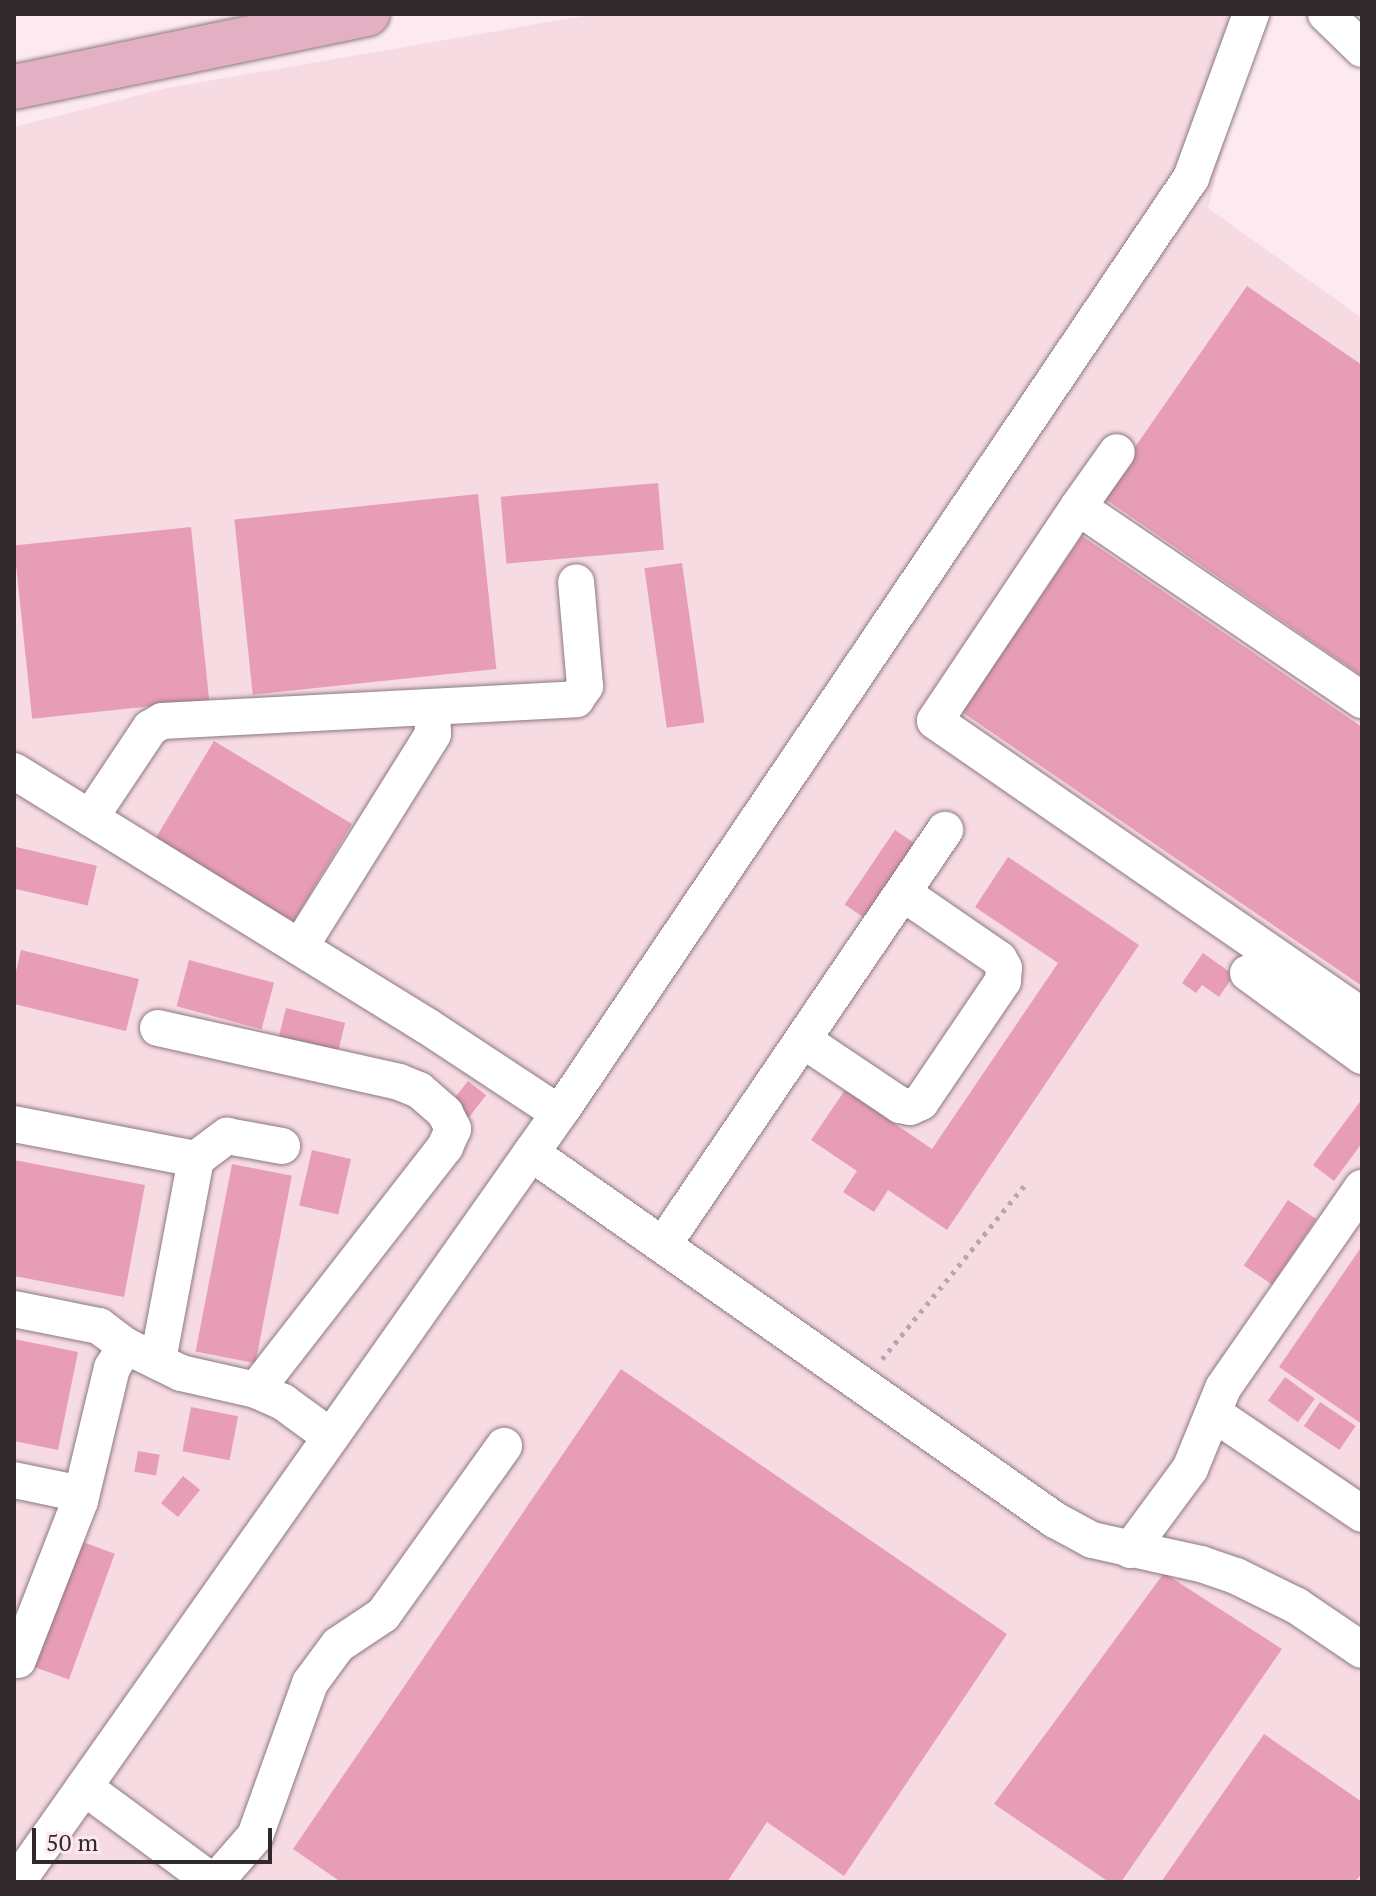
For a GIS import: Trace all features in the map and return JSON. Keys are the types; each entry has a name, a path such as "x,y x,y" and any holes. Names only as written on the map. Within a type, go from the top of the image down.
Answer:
{"main road":[{"path":"14,87 368,14"}],"street":[{"path":"19,1870 84,1787 559,1113 1191,178 1251,14"},
{"path":"1326,14 1362,49"},
{"path":"1117,452 935,721 1362,1016"},
{"path":"1078,507 1362,700"},
{"path":"90,818 150,728 162,721 576,699 585,686 576,582"},
{"path":"300,947 433,734 432,707"},
{"path":"14,771 427,1026 559,1113"},
{"path":"663,1245 945,830"},
{"path":"803,1040 900,1105 910,1107 921,1102 1003,981 1004,968 999,959 903,893"},
{"path":"1248,973 1362,1056"},
{"path":"419,1090 427,1026"},
{"path":"158,1028 399,1082 419,1090 445,1113 453,1129 445,1147 256,1390"},
{"path":"14,1124 196,1159"},
{"path":"18,1660 81,1494 112,1368 142,1354 196,1159 227,1136 282,1146"},
{"path":"531,1153 1055,1520 1092,1540 1201,1564 1236,1576 1297,1606 1362,1650"},
{"path":"1130,1550 1190,1469 1223,1388 1362,1188"},
{"path":"14,1309 99,1326 142,1354 181,1373 256,1390 283,1402 331,1437"},
{"path":"1213,1413 1362,1514"},
{"path":"84,1787 214,1882 255,1836 310,1683 338,1645 383,1615 504,1446"},
{"path":"14,1480 81,1494"}],"path":[{"path":"861,1384 1024,1186"}],"shaded area":[{"path":"595,14 1258,14 1208,208 1362,318 1362,1882 14,1882 14,127 167,88"}],"building":[{"path":"1247,286 1362,365 1362,676 1101,496"},
{"path":"658,483 664,550 506,564 501,497"},
{"path":"478,494 496,669 253,695 234,520"},
{"path":"191,527 209,700 32,719 14,546"},
{"path":"1082,536 1362,727 1362,986 962,712"},
{"path":"682,563 704,722 667,728 644,568"},
{"path":"214,741 352,824 293,922 155,839"},
{"path":"895,830 923,849 873,924 845,905"},
{"path":"16,847 97,866 88,906 14,889"},
{"path":"1008,857 1139,945 947,1230 888,1190 874,1212 843,1192 857,1171 811,1140 845,1090 932,1149 1058,963 975,907"},
{"path":"21,950 139,979 126,1031 14,1004 14,980"},
{"path":"1203,953 1234,975 1219,997 1202,985 1196,993 1182,983"},
{"path":"189,960 274,983 262,1029 177,1006"},
{"path":"286,1008 345,1023 338,1051 279,1036"},
{"path":"468,1081 486,1095 469,1117 451,1103"},
{"path":"1362,1099 1362,1143 1334,1181 1313,1165"},
{"path":"312,1150 351,1159 338,1215 299,1206"},
{"path":"14,1160 145,1185 124,1297 14,1276"},
{"path":"232,1164 292,1176 255,1363 196,1351"},
{"path":"1288,1200 1316,1219 1272,1285 1244,1265"},
{"path":"1362,1246 1362,1424 1279,1367"},
{"path":"14,1339 78,1352 58,1450 14,1441"},
{"path":"621,1369 1007,1634 844,1876 767,1822 727,1882 341,1882 293,1849"},
{"path":"1285,1377 1315,1399 1298,1422 1268,1400"},
{"path":"1320,1402 1356,1426 1339,1450 1304,1426"},
{"path":"191,1407 238,1416 230,1460 182,1451"},
{"path":"138,1451 160,1455 156,1476 134,1472"},
{"path":"183,1476 200,1490 178,1517 161,1503"},
{"path":"80,1541 115,1554 69,1680 34,1667"},
{"path":"1164,1573 1282,1649 1121,1882 1109,1882 994,1804"},
{"path":"1264,1734 1362,1802 1362,1873 1355,1882 1161,1882"}]}
